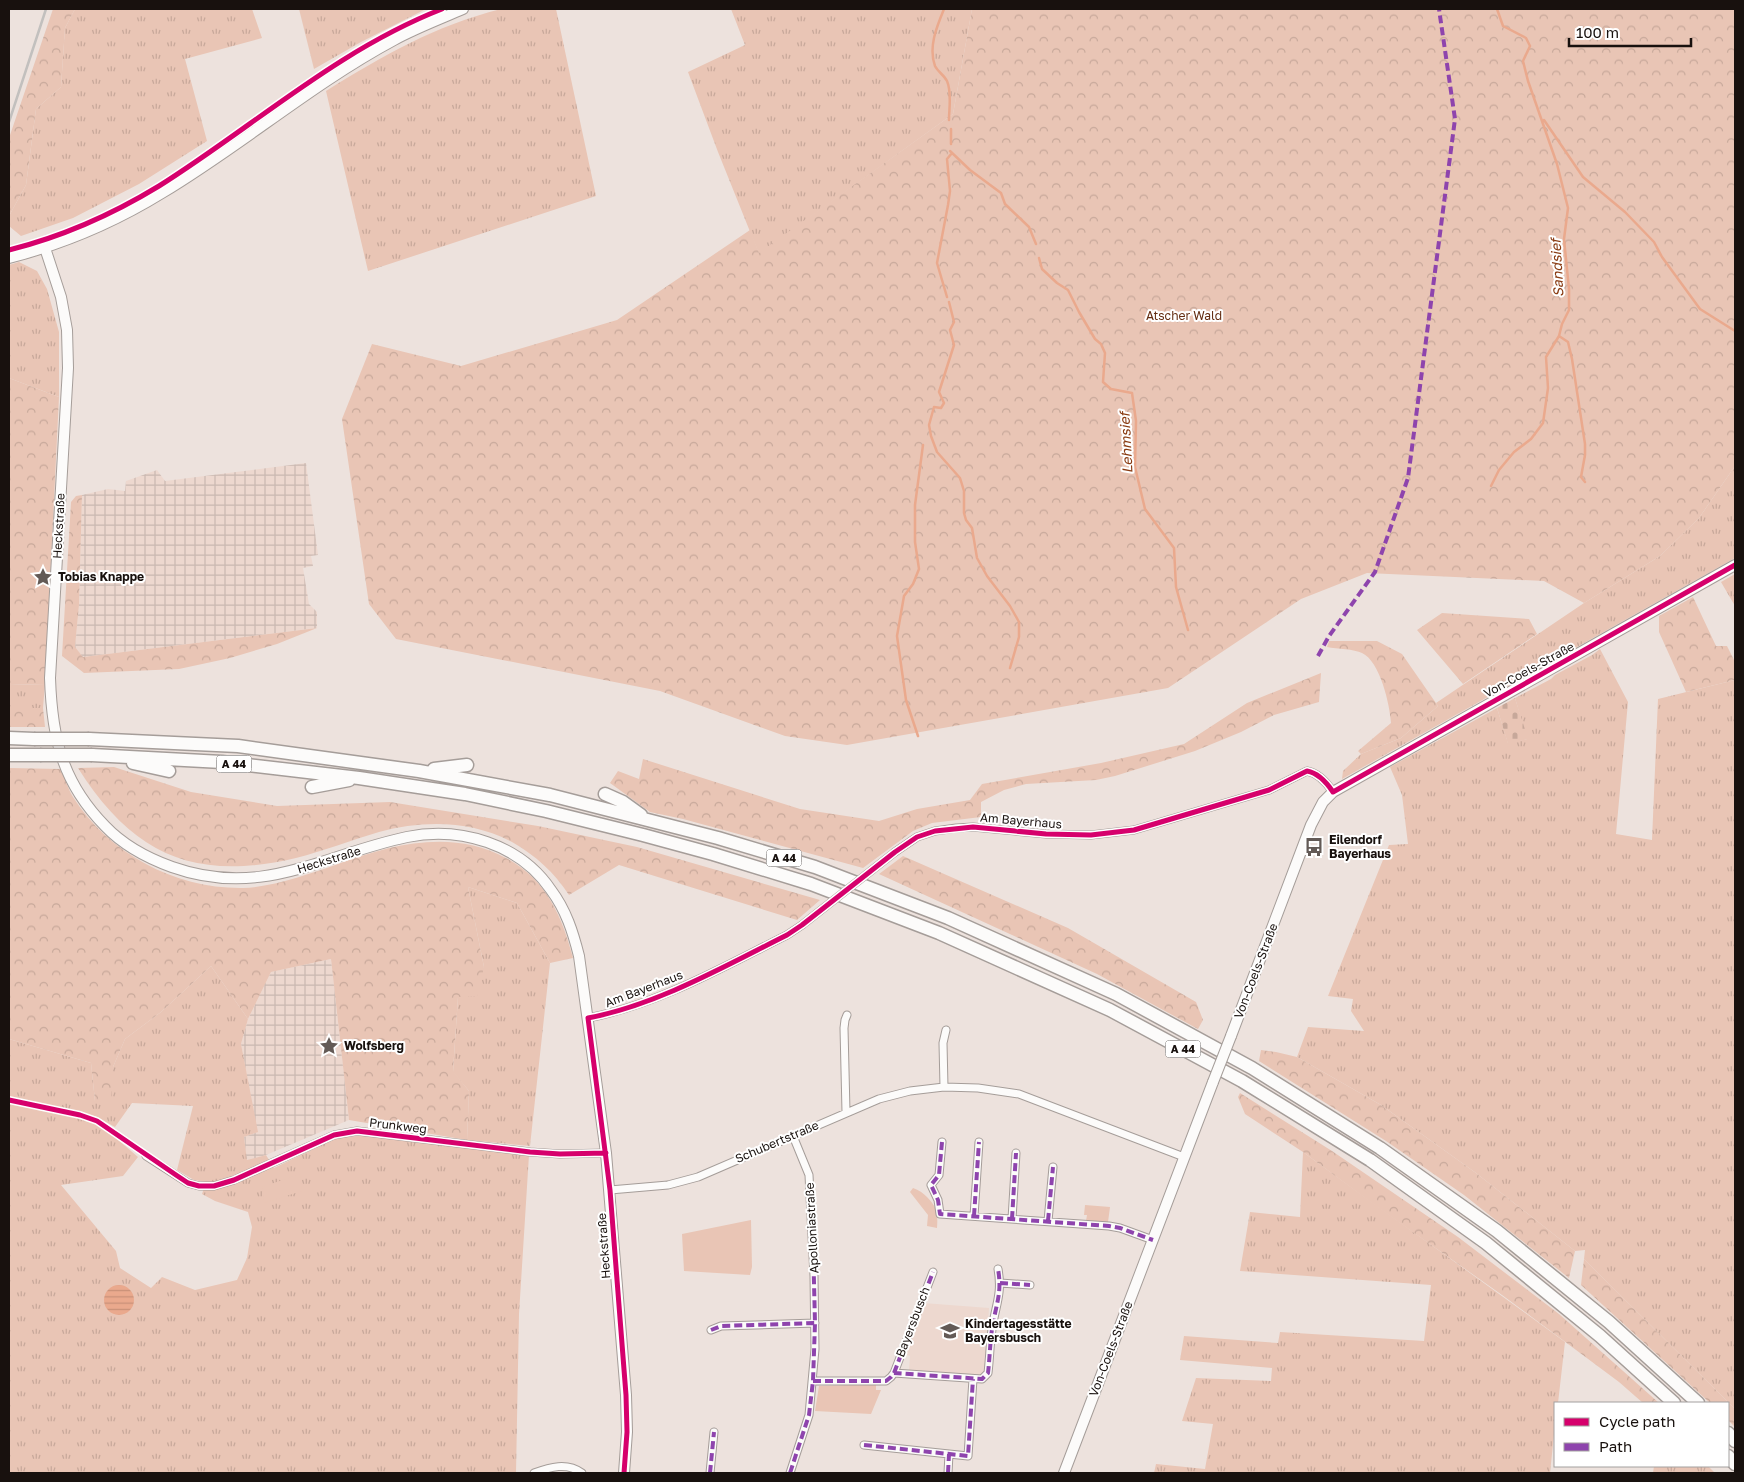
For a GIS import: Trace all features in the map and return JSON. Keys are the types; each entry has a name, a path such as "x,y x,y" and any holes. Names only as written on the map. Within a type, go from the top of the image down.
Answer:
{"highway":[{"name":"A 44","path":"9,738 89,739 238,746 420,771 550,795 718,838 815,867 948,918 1116,994 1252,1068 1380,1148 1497,1231 1609,1322 1697,1402"},
{"name":"A 44","path":"9,755 92,755 222,762 359,778 465,794 555,813 704,852 810,884 939,933 1110,1010 1242,1081 1370,1160 1486,1243 1600,1336 1673,1402"},
{"path":"108,756 169,771"},
{"path":"420,771 467,765"},
{"path":"312,788 359,778"},
{"path":"605,794 624,802 647,819"}],"main road":[{"path":"9,258 45,248 132,210 162,193 313,90 393,40 463,9"},
{"name":"Heckstraße","path":"45,248 61,297 67,330 68,368 51,657 51,709 59,750 78,794 112,833 137,852 160,863 211,878 241,879 271,876 301,869 384,843 409,837 440,834 466,836 492,843 520,858 551,889 573,932 579,956 606,1153 626,1395 627,1432 624,1473"},
{"name":"Von-Coels-Straße","path":"1064,1473 1311,825 1323,802 1333,792 1735,565"}],"street":[{"name":"Am Bayerhaus","path":"588,1018 614,1012 689,983 787,935 895,852 917,838 935,831 973,827 1046,834 1091,835 1134,830 1269,790 1307,771 1316,774 1333,792"},
{"path":"846,1112 844,1028 847,1015"},
{"path":"944,1087 943,1043 946,1030"},
{"name":"Schubertstraße","path":"610,1190 676,1183 698,1176 879,1099 910,1091 944,1087 978,1088 1019,1094 1184,1157"},
{"name":"Prunkweg","path":"146,1156 188,1183 199,1186 214,1186 234,1180 334,1135 357,1131 530,1152 560,1154 606,1153"},
{"name":"Apolloniastraße","path":"790,1473 809,1414 813,1381 815,1322 812,1203 809,1175 793,1136"},
{"path":"942,1142 939,1175 931,1186 938,1200 940,1214 1109,1226 1153,1240"},
{"path":"974,1216 979,1142"},
{"path":"1012,1219 1016,1153"},
{"path":"1048,1221 1053,1167"},
{"path":"813,1381 886,1381 894,1373 982,1379 988,1373 993,1322 998,1306 1000,1282 998,1269"},
{"name":"Bayersbusch","path":"894,1373 933,1272"},
{"path":"1000,1282 1030,1285"},
{"path":"711,1330 721,1326 815,1322"},
{"path":"864,1445 968,1456 973,1379"},
{"path":"710,1473 714,1432"},
{"path":"948,1473 950,1454"},
{"path":"534,1473 548,1468 564,1466 576,1469 582,1473"}],"shaded area":[{"path":"306,463 318,555 311,556 313,566 303,568 309,604 317,612 317,628 83,657 75,648 79,605 82,495 108,489 125,491 126,481 157,470 165,481"},
{"path":"331,959 349,1120 266,1155 247,1161 244,1137 257,1132 241,1044 248,1019 271,972"},
{"path":"119,1285 125,1286 133,1294 133,1306 125,1314 119,1315 113,1314 105,1306 104,1300 105,1294 113,1286"},
{"name":"Kindertagesstätte Bayersbusch","path":"923,1303 989,1308 985,1371 983,1374 980,1376 909,1371 910,1356 904,1354"}],"green space":[{"path":"53,9 75,9 65,28 61,87 36,109 26,185 9,216 9,138"},
{"path":"75,9 252,9 262,38 185,59 207,141 139,184 73,218 21,236 9,226 9,216 26,185 36,109 61,87 65,28"},
{"path":"299,9 426,9 361,42 314,69"},
{"path":"501,9 556,9 596,196 368,271 326,91 368,65 431,33"},
{"path":"731,9 972,9 953,114 759,254 688,72 745,45"},
{"name":"Atscher Wald","path":"972,9 1735,9 1735,466 1699,518 1660,556 1584,603 1544,581 1367,573 1301,599 1168,688 847,745 785,736 660,691 396,639 369,604 342,419 372,344 461,366 617,320 750,230 759,253 953,114"},
{"path":"19,262 37,271 47,289 59,332 59,397 9,378 9,265"},
{"path":"9,378 59,397 45,684 9,685"},
{"path":"1735,466 1735,558 1342,779 1343,771 1361,754 1401,738 1438,706 1436,703 1584,603 1660,556 1699,518"},
{"path":"82,495 79,605 75,647 83,657 317,628 277,644 230,658 179,669 84,673 62,656 71,502 76,496"},
{"path":"1735,574 1735,606 1721,582"},
{"path":"1693,597 1716,646 1727,646 1735,662 1735,680 1686,692 1659,632 1659,616"},
{"path":"1442,613 1529,619 1537,634 1463,684 1417,630"},
{"path":"1329,641 1377,641 1402,654 1438,706 1401,738 1361,754 1358,751 1391,723 1383,684 1374,665 1362,653 1327,647"},
{"path":"1600,649 1628,702 1616,834 1652,840 1658,699 1735,680 1735,1409 1584,1259 1585,1250 1575,1251 1476,1173 1381,1105 1297,1057 1308,1027 1364,1031 1351,1011 1353,999 1328,996 1389,845 1408,844 1402,795 1390,767 1497,708 1508,743 1527,739 1515,698"},
{"path":"1321,673 1319,702 1274,715 1241,732 1195,751 1115,776 1096,780 1026,784 1004,790 981,802 981,817 932,823 913,831 863,868 683,819 650,812 610,783 618,771 639,779 643,759 800,809 879,821 917,809 970,800 982,784 1101,763 1184,744 1247,703"},
{"path":"45,684 43,708 9,708 9,685"},
{"path":"1515,698 1528,739 1508,744 1497,708"},
{"path":"9,708 43,708 45,727 9,727"},
{"path":"114,767 191,792 277,806 390,802 538,826 637,847 820,900 797,920 619,865 569,895 544,865 512,842 480,829 447,824 413,825 396,828 296,858 260,865 227,866 197,863 170,855 145,841 121,822 99,798 78,768"},
{"path":"9,768 61,769 71,794 88,817 105,835 125,851 169,875 218,887 243,888 279,883 380,851 422,843 444,842 486,849 520,867 542,888 558,913 573,958 550,963 517,903 468,887 484,967 477,996 458,997 453,1071 469,1091 467,1140 349,1120 331,959 271,972 248,1019 211,966 161,1012 125,1039 113,1067 111,1104 95,1101 91,1063 9,1039"},
{"path":"903,856 1068,928 1196,1002 1203,1020 1198,1029 1097,974 879,874"},
{"path":"468,887 517,903 550,963 530,1146 467,1140 469,1091 453,1072 458,997 484,967"},
{"path":"211,966 248,1019 241,1044 258,1132 244,1137 247,1160 266,1155 274,1168 336,1138 365,1135 529,1155 519,1314 516,1473 9,1473 9,1039 91,1063 95,1101 125,1039 161,1012","holes":["132,1103 193,1106 177,1170 194,1180 206,1182 202,1194 215,1201 248,1212 252,1227 247,1258 237,1280 195,1290 162,1277 151,1288 120,1268 116,1251 61,1185 123,1176 138,1157 110,1133 96,1124 95,1116 115,1127"]},
{"path":"1261,1050 1297,1057 1381,1105 1476,1173 1575,1251 1569,1278 1464,1195 1386,1141 1259,1061"},
{"path":"1240,1093 1332,1151 1458,1237 1559,1314 1658,1402 1642,1402 1619,1382 1502,1295 1303,1152 1245,1114 1238,1097"},
{"path":"1303,1152 1565,1342 1558,1402 1554,1402 1554,1435 1550,1473 1154,1473 1156,1464 1205,1469 1213,1424 1182,1421 1196,1378 1271,1381 1272,1368 1180,1360 1184,1336 1278,1343 1280,1332 1424,1341 1431,1285 1240,1271 1250,1212 1300,1217"},
{"path":"300,1174 302,1191 264,1203 262,1187"},
{"path":"913,1188 924,1194 933,1204 937,1215 937,1228 927,1226 928,1215 910,1192"},
{"path":"1085,1205 1110,1207 1108,1222 1086,1221 1087,1215 1084,1215"},
{"path":"751,1220 752,1267 750,1275 684,1271 682,1234"},
{"path":"1584,1259 1728,1402 1709,1402 1581,1285"},
{"path":"876,1384 876,1390 881,1390 871,1414 815,1411 819,1386"},
{"path":"1729,1403 1735,1409 1735,1427 1729,1421"},
{"path":"1654,1467 1709,1467 1715,1473 1653,1473"}],"waterway":[{"name":"Lehmsief","path":"944,9 934,37 932,51 935,66 949,85 949,120"},
{"name":"Sandsief","path":"1491,486 1499,470 1514,452 1531,439 1543,423 1548,388 1546,357 1559,336 1562,324 1569,310 1564,239 1568,208 1557,164 1528,81 1523,61 1530,46 1526,38 1503,26 1497,9"},
{"name":"Sandsief","path":"1544,120 1583,177 1625,212 1654,242 1662,257 1700,309 1735,331"},
{"name":"Lehmsief","path":"951,129 951,144"},
{"name":"Lehmsief","path":"950,151 970,170 1001,193 1005,204 1029,227 1036,244"},
{"name":"Lehmsief","path":"947,297 937,263 950,191 947,159 952,153"},
{"name":"Lehmsief","path":"1039,258 1042,269 1068,290 1095,339 1101,344 1105,353 1103,382 1111,389 1132,393 1136,421 1135,467 1145,509 1174,548 1176,587 1188,630"},
{"name":"Lehmsief","path":"949,302 954,322 950,330 954,345 939,392 944,403 941,408 934,407 929,425 937,452 960,478 964,491 964,513 966,520 972,528 977,558 987,576 1010,606 1019,622 1019,637 1010,668"},
{"path":"1559,336 1568,342 1572,359 1585,444 1581,477 1585,482"},
{"path":"918,736 906,700 897,636 904,596 913,584 919,569 915,542 915,505 923,445"}],"railway":[{"path":"9,122 46,9"}],"marked path":[{"path":"1318,656 1329,636 1375,572 1408,478 1455,119 1439,9"},
{"path":"942,1142 939,1175 931,1185 938,1200 940,1214 1109,1226 1153,1240"},
{"path":"974,1216 979,1142"},
{"path":"1012,1219 1016,1153"},
{"path":"1048,1221 1053,1167"},
{"path":"790,1473 809,1415 813,1381 815,1323 812,1203"},
{"path":"813,1381 886,1381 894,1373 982,1379 988,1373 992,1329 999,1290 998,1269"},
{"path":"894,1373 933,1272"},
{"path":"1000,1283 1030,1285"},
{"path":"711,1330 721,1326 815,1323"},
{"path":"864,1445 968,1456 973,1379"},
{"path":"710,1473 714,1432"},
{"path":"948,1473 949,1454"}],"cycle path":[{"path":"9,250 86,224 159,186 331,67 404,26 442,9"},
{"path":"624,1473 627,1432 626,1395 610,1190 588,1018 614,1012 665,994 787,935 895,852 917,837 935,831 973,827 1046,834 1091,835 1134,830 1269,790 1307,771 1322,779 1333,792 1735,565"},
{"path":"9,1100 80,1115 97,1121 188,1183 199,1186 214,1186 234,1180 334,1135 357,1131 530,1152 560,1154 606,1153"}],"place":[{"name":"Tobias Knappe","path":"43,577"},
{"name":"Eilendorf Bayerhaus","path":"1314,847"},
{"name":"Wolfsberg","path":"329,1046"},
{"name":"Kindertagesstätte Bayersbusch","path":"950,1331"}]}
